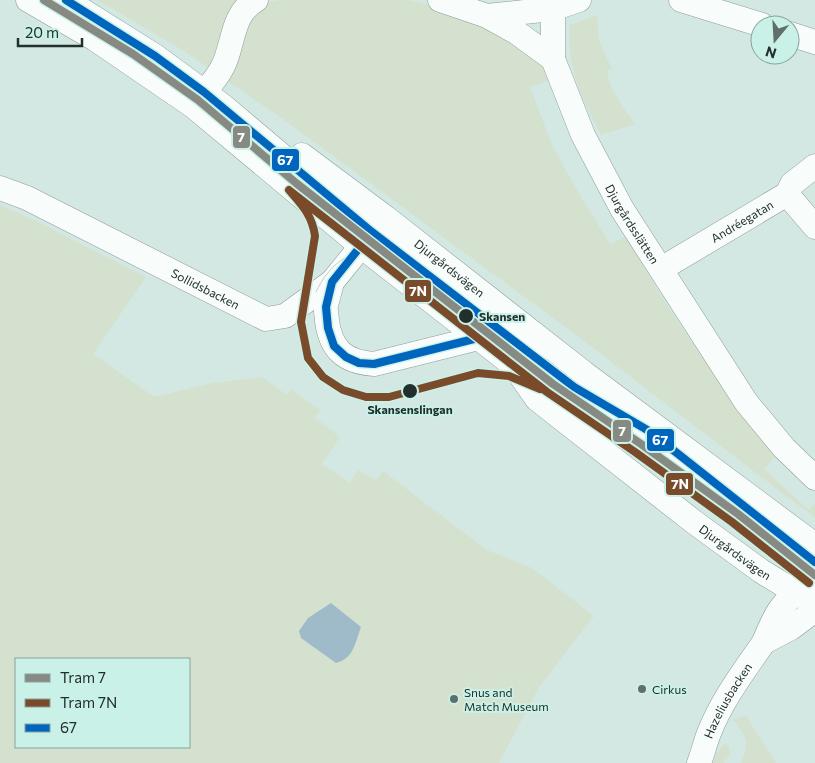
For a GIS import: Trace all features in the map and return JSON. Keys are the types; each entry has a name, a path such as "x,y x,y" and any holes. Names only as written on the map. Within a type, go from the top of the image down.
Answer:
{"street":[{"name":"Djurgårdsvägen","path":"28,0 58,5 128,38 148,41 201,96 371,233 488,339 513,365 537,398 556,414 694,522 761,571 809,592"},
{"path":"201,96 224,66 240,16 256,0"},
{"path":"440,0 487,16 516,32 553,60"},
{"path":"487,16 579,0"},
{"path":"681,0 750,21"},
{"name":"Djurgårdsvägen","path":"58,5 120,55 201,96 371,233 574,387 649,431 815,562"},
{"path":"552,5 553,60"},
{"path":"800,37 815,42"},
{"name":"Djurgårdsslätten","path":"553,60 583,135 622,209 746,402 784,448 815,478"},
{"name":"Andréegatan","path":"661,269 787,194 792,184 815,166"},
{"name":"Sollidsbacken","path":"0,188 27,198 266,319 285,316 332,282 371,233"},
{"path":"787,194 815,226"},
{"name":"Djurgårdsvägen","path":"371,233 584,373 815,544"},
{"path":"332,282 326,307 328,328 334,346 346,357 359,363 374,364 488,339"},
{"name":"Djurgårdsvägen","path":"488,339 641,444 738,514 815,575"},
{"name":"Hazeliusbacken","path":"699,763 709,733 718,715 737,681 764,642 775,615 809,592"},
{"name":"Hazeliusbacken","path":"764,642 792,628 815,610"}],"green space":[{"path":"97,0 247,0 267,2 280,0 409,0 439,7 481,21 542,61 548,81 530,87 553,147 577,190 610,244 626,236 677,321 736,403 777,455 764,469 809,510 815,503 815,517 576,335 287,122 184,51"},
{"path":"597,15 599,40 612,69 607,70 610,84 635,124 601,135 577,83 570,56 569,41 570,25"},
{"path":"0,205 32,219 146,277 93,354 154,397 212,383 262,377 287,395 291,389 320,410 315,418 340,437 322,464 350,483 358,470 376,480 383,471 487,550 532,568 594,616 539,687 499,763 0,763"},
{"path":"746,716 776,763 741,763 746,750 746,740 733,720"},
{"path":"724,744 729,746 730,755 723,763 712,763 715,755"}],"water":[{"path":"331,603 361,627 350,654 347,658 336,663 301,638 299,631 308,618"}],"tram line":[{"name":"7","path":"44,0 133,54 198,100 296,183 553,384 641,444 738,514 815,575"},
{"name":"7N","path":"289,190 309,216 314,229 315,236 301,322 308,358 323,377 343,390 366,397 389,397 478,373 509,376 540,389"},
{"name":"7N","path":"290,191 547,392 635,452 732,522 809,583"},
{"path":"316,292 333,267 340,261 358,252 378,250 408,260"}],"transit line":[{"name":"67","path":"66,0 155,56 204,92 372,232 574,387 649,431 815,562"},
{"name":"67","path":"372,232 332,282 326,307 328,328 334,346 346,357 359,363 374,364 478,338 498,340 525,362"}],"place":[{"name":"Skansen","path":"466,316"},
{"name":"Skansenslingan","path":"410,391"},
{"name":"Cirkus","path":"642,689"},
{"name":"Snus and Match Museum","path":"454,699"}]}
